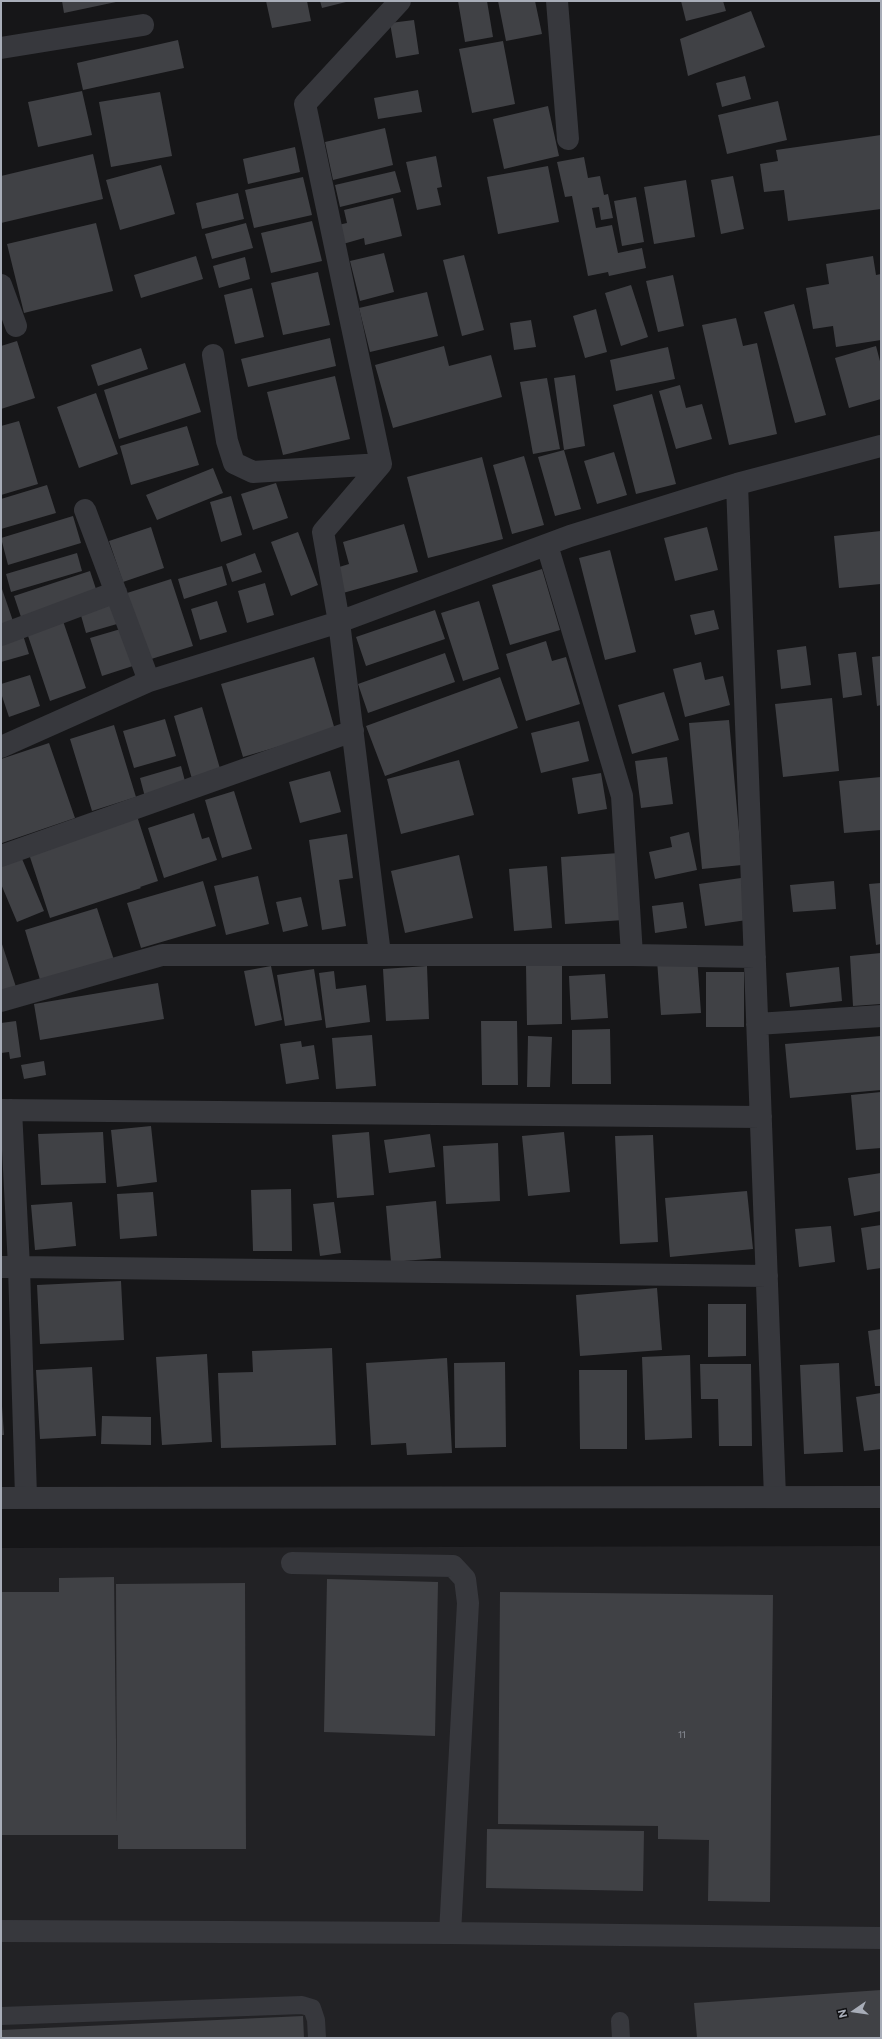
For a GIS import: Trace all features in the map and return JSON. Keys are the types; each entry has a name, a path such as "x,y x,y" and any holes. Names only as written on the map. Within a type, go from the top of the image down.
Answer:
{"street":[{"path":"381,464 305,104 400,1"},
{"path":"557,1 568,139"},
{"path":"1,48 144,25"},
{"path":"1,285 16,326"},
{"path":"213,355 227,441 234,463 253,472 381,464"},
{"path":"1,747 149,681 339,622 547,545 737,484 881,446"},
{"path":"380,954 339,622 323,532 381,464"},
{"path":"737,484 775,1498"},
{"path":"85,510 149,681"},
{"path":"547,545 622,796 632,955"},
{"path":"1,636 116,592"},
{"path":"1,856 353,731"},
{"path":"1,1001 162,955 380,954 755,957"},
{"path":"757,1024 881,1016"},
{"path":"26,1497 10,1267 6,1110 761,1117"},
{"path":"10,1267 767,1276"},
{"path":"1,1498 881,1497"},
{"path":"292,1563 453,1566 465,1579 468,1603 450,1933"},
{"path":"1,1931 450,1933 881,1938"}],"lane":[{"path":"1,2016 302,2005 312,2008 316,2020 317,2038"}],"shaded area":[{"path":"881,1546 881,2038 1,2038 1,1548"}],"building":[{"path":"62,1 116,1 116,2 64,13"},
{"path":"266,1 307,1 311,21 272,28"},
{"path":"320,1 346,1 346,2 322,8"},
{"path":"458,1 487,1 493,37 465,42"},
{"path":"498,1 535,1 542,34 506,41"},
{"path":"681,1 723,1 726,11 686,21"},
{"path":"751,11 765,47 688,76 680,39"},
{"path":"414,20 419,54 396,58 390,23"},
{"path":"178,40 184,68 83,90 77,63"},
{"path":"503,41 515,104 472,113 459,49"},
{"path":"745,76 751,99 722,107 716,83"},
{"path":"418,90 422,112 378,119 374,98"},
{"path":"82,91 92,135 38,147 28,102"},
{"path":"160,92 172,156 111,167 99,102"},
{"path":"778,101 787,140 727,154 718,115"},
{"path":"548,106 559,156 504,169 493,119"},
{"path":"385,128 393,165 333,180 325,142"},
{"path":"881,135 881,209 788,221 784,190 764,192 760,164 778,161 776,150"},
{"path":"295,147 300,172 248,184 243,159"},
{"path":"93,154 103,199 1,223 1,176"},
{"path":"436,156 442,187 437,188 441,205 417,210 406,162"},
{"path":"584,157 588,178 600,176 604,195 608,194 613,218 601,220 599,207 592,208 596,228 612,225 618,253 642,248 646,268 609,276 608,272 588,276 572,196 565,197 557,162"},
{"path":"161,165 175,214 120,230 106,180"},
{"path":"548,166 559,222 498,234 487,177"},
{"path":"395,171 401,192 340,207 335,185"},
{"path":"733,176 744,229 721,234 711,180"},
{"path":"303,177 312,215 254,228 245,190"},
{"path":"686,180 695,237 654,244 644,187"},
{"path":"238,193 244,219 202,229 196,203"},
{"path":"636,197 644,242 622,246 614,201"},
{"path":"393,198 402,236 365,245 364,238 343,244 338,225 347,223 344,210"},
{"path":"312,221 322,261 271,273 261,233"},
{"path":"96,223 113,291 24,313 7,244"},
{"path":"246,223 253,248 212,259 205,234"},
{"path":"384,253 394,292 360,301 350,261"},
{"path":"464,255 484,330 462,336 443,260"},
{"path":"196,256 203,279 141,298 134,275"},
{"path":"873,256 876,275 881,274 881,340 836,347 833,326 813,329 806,288 829,284 826,264"},
{"path":"245,257 250,279 219,288 213,266"},
{"path":"318,272 330,325 283,335 271,283"},
{"path":"673,275 684,326 658,332 646,281"},
{"path":"631,285 648,337 621,346 605,293"},
{"path":"252,288 264,337 235,344 224,295"},
{"path":"427,292 438,336 370,352 359,308"},
{"path":"794,304 826,415 795,423 764,312"},
{"path":"596,309 607,352 585,358 573,316"},
{"path":"736,318 743,346 757,343 777,434 729,445 702,325"},
{"path":"531,320 536,347 514,350 510,323"},
{"path":"330,338 336,366 248,387 241,359"},
{"path":"17,341 35,398 1,409 1,346"},
{"path":"444,346 449,366 491,355 502,397 393,428 375,365"},
{"path":"876,346 881,365 881,399 849,408 835,358"},
{"path":"668,347 675,379 616,391 610,360"},
{"path":"141,348 148,369 98,386 91,365"},
{"path":"185,363 201,412 119,439 104,390"},
{"path":"575,375 585,446 564,450 554,378"},
{"path":"335,376 350,439 283,455 267,392"},
{"path":"547,378 560,449 533,454 520,382"},
{"path":"680,385 686,408 702,404 712,439 676,449 659,391"},
{"path":"96,393 118,454 79,468 57,407"},
{"path":"652,394 676,484 636,494 613,405"},
{"path":"19,421 38,484 1,495 1,426"},
{"path":"187,426 199,465 131,485 120,446"},
{"path":"564,450 581,509 555,516 538,457"},
{"path":"614,452 627,495 597,504 584,461"},
{"path":"524,456 544,525 512,534 493,465"},
{"path":"482,457 503,539 428,558 407,477"},
{"path":"213,468 223,493 157,520 146,495"},
{"path":"276,483 288,518 253,530 241,494"},
{"path":"47,485 56,513 1,529 1,499"},
{"path":"231,496 242,535 221,542 210,502"},
{"path":"73,516 81,543 8,565 1,538"},
{"path":"404,524 418,572 343,593 336,568 349,564 343,542"},
{"path":"151,527 164,568 123,582 109,541"},
{"path":"707,527 718,570 675,581 664,538"},
{"path":"881,531 881,584 839,588 834,536"},
{"path":"298,532 318,585 291,596 271,542"},
{"path":"610,550 636,652 605,660 579,558"},
{"path":"77,553 82,571 11,592 6,574"},
{"path":"255,553 262,572 232,582 226,564"},
{"path":"222,566 227,585 184,599 178,579"},
{"path":"542,569 560,630 510,645 492,585"},
{"path":"90,571 98,595 22,620 14,596"},
{"path":"171,579 193,646 148,660 127,593"},
{"path":"265,583 274,615 247,623 238,591"},
{"path":"1,586 14,624 1,628"},
{"path":"217,601 227,632 200,640 191,609"},
{"path":"479,601 499,669 463,681 441,613"},
{"path":"111,603 117,624 86,633 80,612"},
{"path":"435,610 445,639 366,666 356,637"},
{"path":"714,610 719,629 695,635 690,615"},
{"path":"63,621 86,688 50,701 27,633"},
{"path":"124,628 136,665 102,676 90,638"},
{"path":"23,635 29,654 1,662 1,641"},
{"path":"546,641 552,661 566,657 580,704 526,721 506,654"},
{"path":"806,646 811,685 781,689 777,650"},
{"path":"856,652 862,695 843,698 838,654"},
{"path":"445,653 455,682 368,713 358,684"},
{"path":"881,656 881,705 877,706 872,657"},
{"path":"314,657 335,730 243,757 221,684"},
{"path":"701,662 705,680 723,676 730,705 685,717 673,669"},
{"path":"30,675 40,706 9,717 1,693 1,684"},
{"path":"500,677 518,728 385,776 366,726"},
{"path":"664,692 679,740 632,754 618,705"},
{"path":"832,698 839,771 783,777 775,704"},
{"path":"202,707 221,772 192,779 174,716"},
{"path":"165,719 176,756 134,768 123,731"},
{"path":"729,720 742,865 702,869 689,723"},
{"path":"579,721 589,761 541,773 531,733"},
{"path":"114,725 136,797 92,811 70,739"},
{"path":"49,743 75,818 2,843 1,759"},
{"path":"667,757 673,804 641,808 635,761"},
{"path":"459,760 474,815 401,834 387,779"},
{"path":"181,766 186,785 145,797 140,778"},
{"path":"330,771 341,812 300,823 289,782"},
{"path":"601,773 607,809 578,814 572,778"},
{"path":"881,777 881,830 844,833 839,781"},
{"path":"234,791 252,849 222,858 205,800"},
{"path":"194,813 202,839 209,837 217,860 164,878 148,828"},
{"path":"137,816 158,881 50,918 28,851"},
{"path":"689,832 697,870 655,879 649,852 672,847 670,837"},
{"path":"347,834 353,878 339,880 346,926 322,930 309,840"},
{"path":"619,853 624,920 565,924 561,857"},
{"path":"20,854 44,911 17,922 1,884 1,862"},
{"path":"459,855 473,918 405,933 391,871"},
{"path":"547,866 552,928 514,931 509,869"},
{"path":"258,876 269,924 226,935 214,886"},
{"path":"741,878 747,920 705,926 699,884"},
{"path":"203,881 216,926 141,948 127,903"},
{"path":"834,881 836,909 793,912 790,885"},
{"path":"881,883 881,944 876,945 869,884"},
{"path":"301,897 308,926 283,932 276,902"},
{"path":"683,902 687,928 655,933 652,906"},
{"path":"97,908 114,960 41,983 25,930"},
{"path":"1,941 16,987 1,991"},
{"path":"881,953 881,1004 853,1006 850,956"},
{"path":"697,957 701,1013 661,1015 657,960"},
{"path":"526,965 562,965 562,1024 527,1025"},
{"path":"271,966 282,1020 255,1026 244,971"},
{"path":"427,966 429,1019 386,1021 383,969"},
{"path":"839,967 842,1001 790,1007 786,973"},
{"path":"314,969 322,1020 285,1026 277,975"},
{"path":"334,971 336,989 366,985 370,1022 326,1028 319,973"},
{"path":"706,972 744,972 744,1027 706,1027"},
{"path":"605,974 608,1018 571,1020 569,976"},
{"path":"158,983 164,1019 40,1040 34,1004"},
{"path":"16,1021 21,1057 10,1059 9,1052 1,1053 1,1023"},
{"path":"481,1021 517,1021 518,1085 482,1085"},
{"path":"610,1029 611,1084 572,1084 572,1030"},
{"path":"372,1035 376,1086 336,1089 332,1038"},
{"path":"528,1036 552,1037 550,1087 527,1087"},
{"path":"881,1036 881,1090 790,1098 785,1044"},
{"path":"301,1041 302,1047 314,1045 319,1079 286,1084 280,1044"},
{"path":"44,1061 46,1075 24,1079 21,1065"},
{"path":"881,1092 881,1148 856,1150 851,1095"},
{"path":"151,1126 157,1182 117,1187 111,1130"},
{"path":"103,1132 106,1183 41,1185 38,1134"},
{"path":"369,1132 374,1195 337,1198 332,1135"},
{"path":"564,1132 570,1192 528,1196 522,1136"},
{"path":"430,1134 435,1167 389,1173 384,1140"},
{"path":"653,1135 658,1242 620,1244 615,1136"},
{"path":"498,1143 500,1201 446,1204 443,1146"},
{"path":"881,1173 881,1211 854,1216 848,1178"},
{"path":"291,1189 292,1251 253,1251 251,1190"},
{"path":"747,1191 753,1249 670,1257 665,1198"},
{"path":"153,1192 157,1236 120,1239 117,1194"},
{"path":"436,1201 441,1258 391,1262 386,1206"},
{"path":"72,1202 76,1246 35,1250 31,1205"},
{"path":"334,1202 341,1253 320,1256 313,1204"},
{"path":"881,1225 881,1268 867,1270 861,1228"},
{"path":"831,1226 835,1262 799,1267 795,1229"},
{"path":"121,1281 124,1340 40,1344 37,1285"},
{"path":"657,1288 662,1350 580,1356 576,1295"},
{"path":"708,1304 746,1304 746,1356 708,1357"},
{"path":"881,1329 881,1386 875,1386 868,1331"},
{"path":"332,1348 336,1445 221,1448 218,1373 253,1372 252,1351"},
{"path":"207,1354 212,1442 162,1445 156,1357"},
{"path":"690,1355 692,1438 645,1440 642,1357"},
{"path":"447,1358 452,1453 407,1455 406,1443 371,1445 366,1363"},
{"path":"505,1362 506,1447 455,1448 454,1363"},
{"path":"839,1363 843,1452 804,1454 800,1365"},
{"path":"700,1364 751,1364 752,1446 719,1446 718,1399 701,1399"},
{"path":"92,1367 96,1436 40,1439 36,1370"},
{"path":"579,1370 627,1370 627,1449 580,1449"},
{"path":"1,1392 4,1435 1,1435"},
{"path":"881,1393 881,1449 864,1451 856,1397"},
{"path":"102,1416 151,1417 151,1445 101,1444"},
{"path":"114,1577 117,1823 116,1584 245,1583 246,1849 118,1849 118,1835 1,1835 1,1592 59,1592 59,1578"},
{"path":"327,1579 438,1582 435,1736 324,1732"},
{"path":"500,1592 773,1595 770,1902 708,1901 709,1840 658,1839 658,1826 498,1824"},
{"path":"487,1829 644,1831 643,1891 486,1888"},
{"path":"881,1990 881,2038 697,2038 694,2003"},
{"path":"303,2016 304,2038 1,2038 1,2030"}]}
